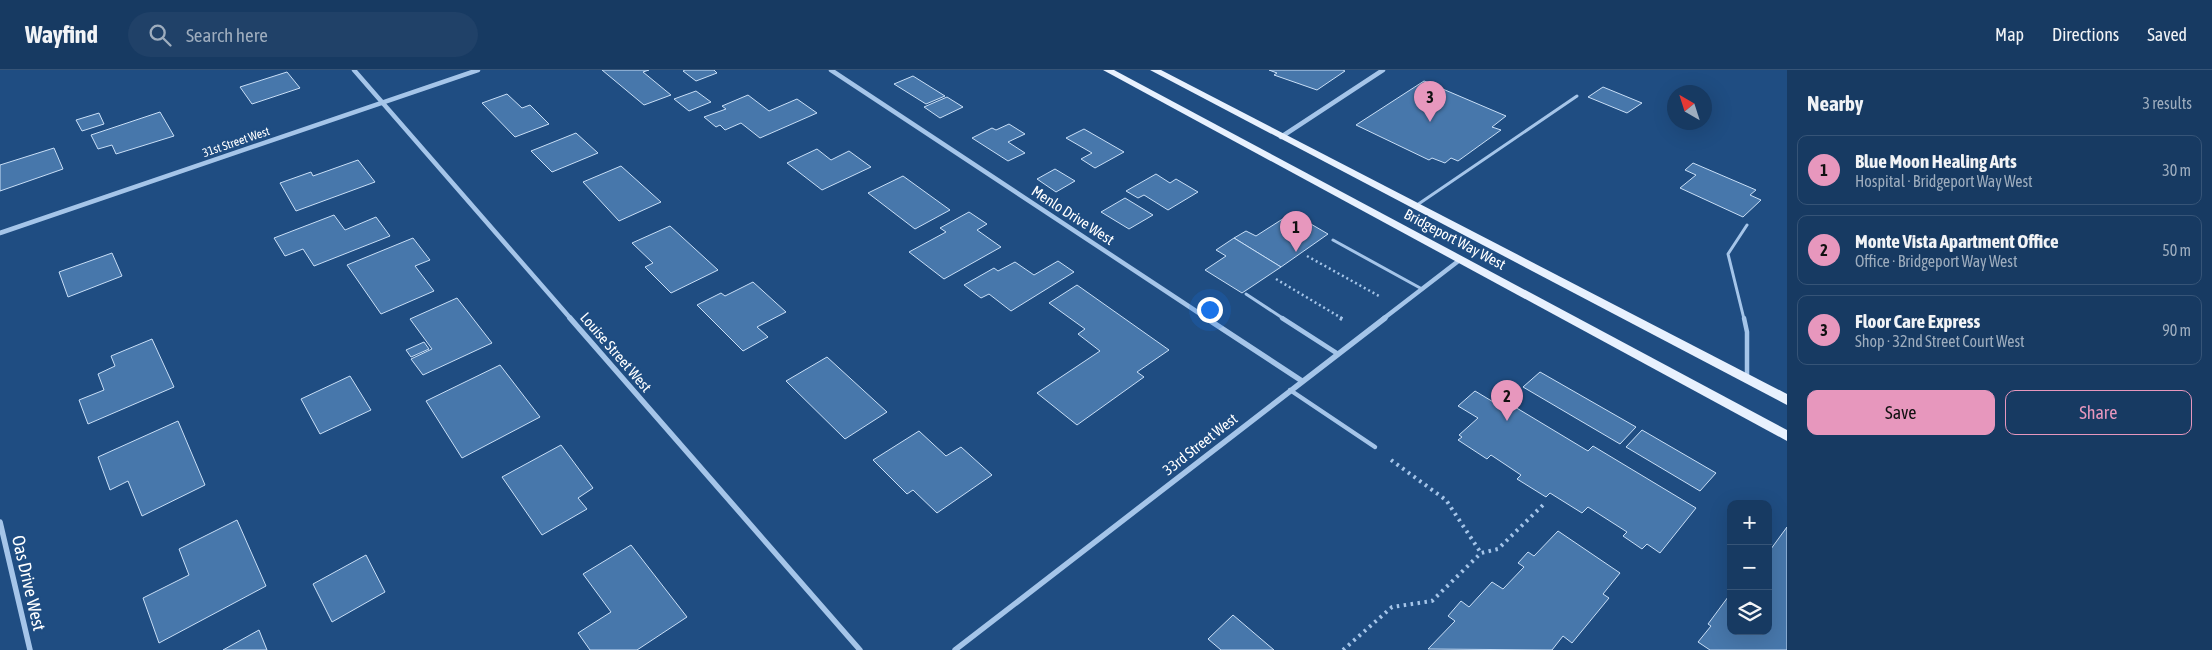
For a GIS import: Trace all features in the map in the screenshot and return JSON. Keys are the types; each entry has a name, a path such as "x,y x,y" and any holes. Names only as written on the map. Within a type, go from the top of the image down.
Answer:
{"main road":[{"name":"Bridgeport Way West","path":"1106,70 1461,259 1787,436"},
{"name":"Bridgeport Way West","path":"1154,70 1787,400"}],"street":[{"name":"Louise Street West","path":"354,70 860,650"},
{"name":"31st Street West","path":"0,233 478,70"},
{"name":"Menlo Drive West","path":"831,70 1302,381"},
{"path":"1280,137 1383,70"},
{"name":"33rd Street West","path":"955,650 1461,259"},
{"name":"Oas Drive West","path":"0,522 30,650"}],"lane":[{"path":"1415,207 1576,96"},
{"path":"1747,225 1728,254 1747,332 1748,379"},
{"path":"1333,240 1422,289"},
{"path":"1246,294 1338,354"},
{"path":"1290,390 1375,447"}],"path":[{"path":"1307,256 1398,307"},
{"path":"1276,279 1365,333"},
{"path":"1375,447 1446,500 1481,553"},
{"path":"1343,650 1392,607 1432,601 1481,553 1498,549 1545,503"}],"building":[{"path":"602,70 649,70 643,72 671,95 644,105"},
{"path":"714,70 717,73 696,81 683,71"},
{"path":"1269,70 1345,71 1317,90 1274,75 1277,73"},
{"path":"287,72 300,88 252,104 240,87"},
{"path":"913,76 945,96 926,104 894,84"},
{"path":"1424,81 1506,116 1492,127 1501,130 1458,161 1451,158 1445,163 1432,158 1429,160 1356,125"},
{"path":"1603,87 1642,103 1627,113 1588,97"},
{"path":"696,91 711,102 689,111 674,99"},
{"path":"507,94 522,108 530,105 549,124 515,137 482,103"},
{"path":"748,95 769,111 797,99 817,113 760,138 741,123 725,130 720,125 716,127 704,117 726,109 722,106"},
{"path":"947,97 963,107 940,118 924,107"},
{"path":"160,112 174,136 116,154 112,145 98,149 91,135"},
{"path":"99,113 104,124 82,131 76,120"},
{"path":"1009,124 1025,134 1008,142 1025,153 1008,161 972,138 992,128 996,130"},
{"path":"1084,129 1124,152 1095,168 1081,159 1092,153 1066,138"},
{"path":"576,133 598,153 552,172 531,151"},
{"path":"54,148 63,169 0,191 0,165"},
{"path":"817,149 831,160 849,151 871,167 822,190 787,163"},
{"path":"358,160 375,182 296,211 280,183 311,172 313,176"},
{"path":"1693,163 1756,190 1750,195 1761,200 1743,217 1680,188 1696,175 1685,170"},
{"path":"621,166 661,202 619,221 583,182"},
{"path":"1055,169 1075,181 1056,192 1037,179"},
{"path":"1156,174 1170,183 1176,179 1198,192 1168,210 1144,195 1138,198 1126,191"},
{"path":"903,176 950,210 915,229 868,193"},
{"path":"1125,198 1153,215 1129,229 1101,212"},
{"path":"969,212 987,224 977,230 1001,247 944,279 909,252 946,232 940,228"},
{"path":"1292,213 1328,234 1281,267 1234,238 1246,231 1256,236"},
{"path":"334,215 345,230 376,217 390,236 314,266 303,249 285,256 274,238"},
{"path":"670,226 718,270 671,293 645,267 653,263 632,243"},
{"path":"413,238 430,260 415,266 434,291 381,314 347,265"},
{"path":"1234,238 1281,267 1242,293 1205,270 1226,256 1216,250"},
{"path":"112,253 122,276 68,297 59,272"},
{"path":"1058,261 1074,272 1011,311 989,294 981,298 964,285 994,268 998,271 1015,262 1034,275"},
{"path":"753,282 786,312 757,327 768,337 743,351 697,305 721,293 725,296"},
{"path":"1077,285 1169,350 1137,372 1144,377 1077,425 1037,393 1100,351 1078,334 1085,329 1049,303"},
{"path":"457,298 492,343 423,375 411,359 432,349 410,319"},
{"path":"152,339 174,387 88,424 79,400 104,390 98,374 115,366 111,356"},
{"path":"424,342 429,349 411,357 406,350"},
{"path":"827,357 887,412 845,439 786,381"},
{"path":"500,365 540,417 462,458 426,401"},
{"path":"1540,372 1636,427 1620,444 1523,387"},
{"path":"350,376 371,410 320,434 301,399"},
{"path":"1475,391 1495,403 1500,398 1588,451 1593,446 1696,508 1660,553 1647,544 1642,549 1623,536 1627,532 1588,507 1582,513 1550,493 1546,497 1517,479 1521,475 1491,455 1487,459 1458,440 1462,437 1459,435 1478,418 1458,406"},
{"path":"178,421 205,485 142,516 128,481 110,490 98,457"},
{"path":"1642,430 1716,473 1700,491 1626,447"},
{"path":"919,431 946,456 961,447 992,475 937,513 913,490 907,494 873,460"},
{"path":"561,445 593,488 578,498 587,509 542,535 502,477"},
{"path":"237,520 266,586 159,643 143,598 189,575 179,549"},
{"path":"1787,527 1787,650 1710,650 1698,642 1711,626 1708,624 1727,598 1727,635 1772,635 1772,548"},
{"path":"1558,531 1620,573 1603,594 1609,598 1572,643 1563,636 1552,650 1428,649 1455,621 1448,616 1461,601 1469,607 1492,582 1503,589 1524,567 1518,563 1528,552 1534,556"},
{"path":"631,545 687,617 637,650 590,650 578,633 611,612 583,574"},
{"path":"366,555 385,592 332,622 313,584"},
{"path":"1233,615 1274,650 1221,650 1208,639"},
{"path":"259,630 267,650 223,650"}],"place":[{"name":"Floor Care Express","path":"1430,122"},
{"name":"Blue Moon Healing Arts","path":"1296,252"},
{"name":"Monte Vista Apartment Office","path":"1507,421"}]}
